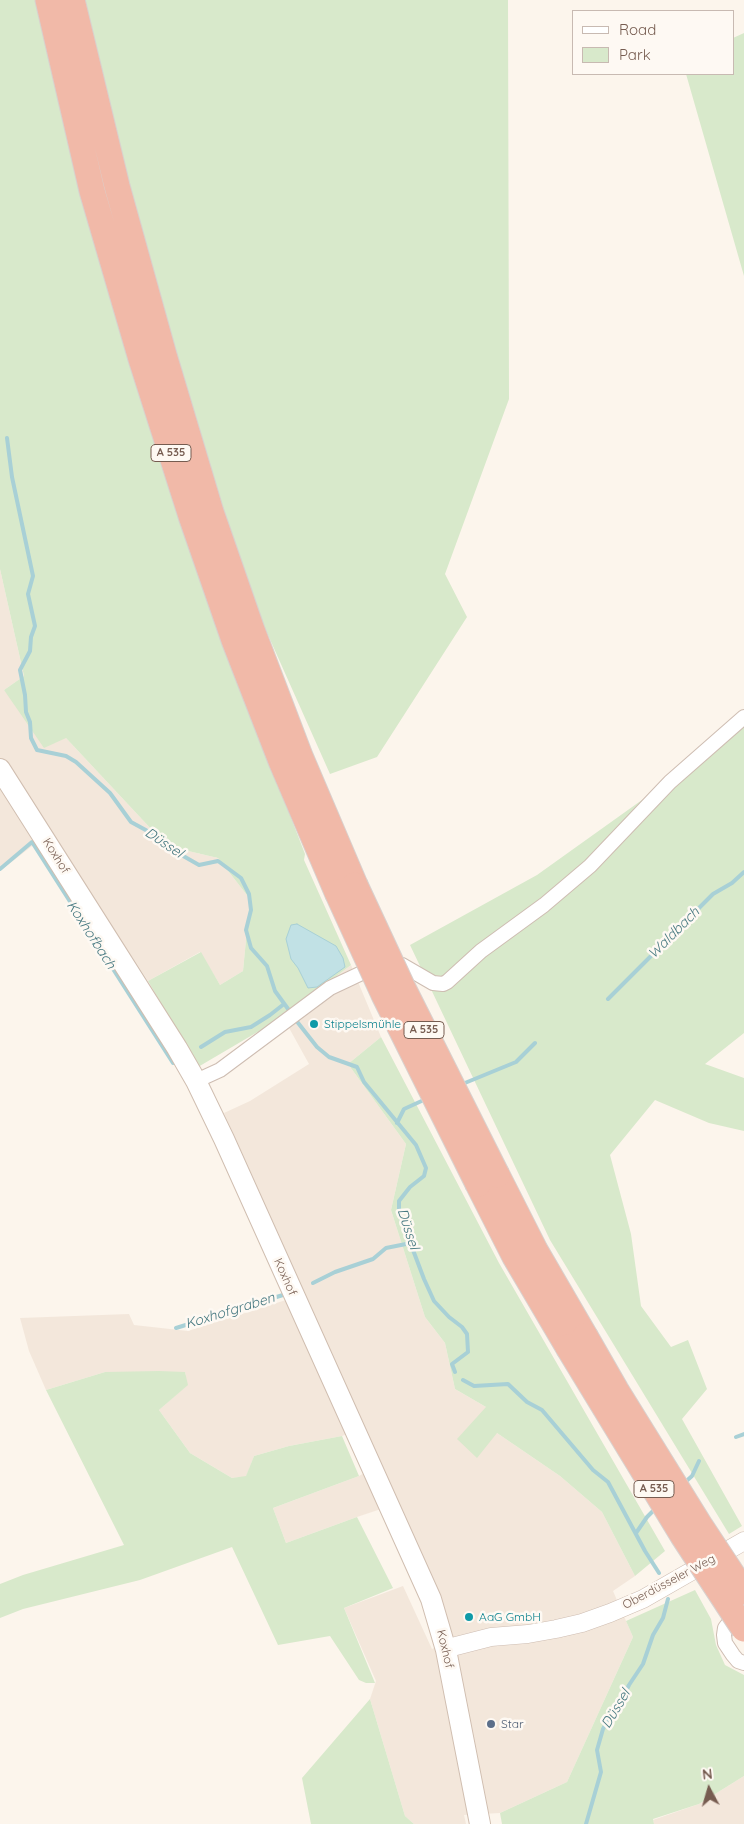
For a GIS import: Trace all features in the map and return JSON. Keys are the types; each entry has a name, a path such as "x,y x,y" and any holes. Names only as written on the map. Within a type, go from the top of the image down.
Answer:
{"highway":[{"name":"A 535","path":"48,0 92,191 141,359 182,488 238,650 280,761 346,888"},
{"name":"A 535","path":"72,0 117,186 164,355 211,512 252,630 294,738 384,995 488,1180 535,1250 576,1341 598,1399 673,1520 744,1629"},
{"name":"A 535","path":"576,1341 744,1592"}],"main road":[{"name":"Koxhof","path":"0,769 177,1048 196,1081 224,1139 431,1599 446,1650 480,1824"}],"street":[{"path":"196,1081 220,1070 330,988 383,964 402,966 433,983 443,984 447,982 481,951 544,905 590,866 670,782 744,717"},
{"name":"Oberdüsseler Weg","path":"446,1650 491,1637 528,1634 556,1629 582,1623 610,1613 642,1599 744,1541"},
{"path":"744,1604 725,1628 724,1635 725,1643 733,1655 738,1661 744,1663"}],"shaded area":[{"path":"0,569 24,676 4,690 66,738 167,846 218,858 250,899 243,971 220,985 200,952 148,981 50,832 0,871"},
{"path":"351,965 381,1037 348,1064 406,1144 391,1210 425,1317 445,1343 455,1389 486,1407 497,1433 560,1476 602,1512 635,1576 613,1591 633,1637 567,1782 500,1813 464,1815 466,1824 414,1824 405,1816 370,1699 376,1681 344,1608 403,1586 432,1649 454,1638 399,1503 286,1543 273,1508 359,1476 378,1465 362,1428 342,1436 289,1446 254,1456 246,1477 232,1478 190,1453 159,1410 187,1385 185,1372 105,1372 46,1390 29,1351 20,1318 129,1314 134,1325 188,1331 305,1294 224,1113 250,1101 309,1064 283,1017"},
{"path":"744,1776 744,1824 654,1824 653,1820 699,1804"}],"green space":[{"path":"0,0 36,0 62,111 225,647 305,854 304,860 351,965 283,1017 198,1067 148,981 201,952 220,985 243,971 250,899 218,858 167,846 66,738 44,748 4,690 24,676 0,569"},
{"path":"84,0 508,0 509,399 445,574 467,617 377,757 330,774 264,626 223,509 149,265"},
{"path":"744,33 744,276 686,75 734,75 734,38"},
{"path":"744,727 744,1033 705,1064 744,1078 744,1131 709,1123 655,1100 610,1155 631,1234 641,1306 671,1347 688,1340 707,1389 682,1419 742,1526 729,1534 550,1240 410,945 537,875"},
{"path":"381,1037 499,1263 665,1551 635,1576 602,1512 560,1476 497,1433 477,1458 457,1439 486,1407 455,1389 445,1343 425,1317 391,1210 406,1144 348,1064"},
{"path":"105,1372 185,1372 188,1385 159,1410 190,1453 232,1478 246,1476 254,1456 289,1446 342,1436 359,1476 273,1508 286,1543 357,1517 393,1588 344,1608 375,1683 366,1683 359,1680 330,1636 278,1645 232,1547 140,1580 23,1609 0,1618 0,1584 23,1575 124,1545 46,1390"},
{"path":"695,1590 711,1619 716,1645 725,1665 744,1675 744,1776 699,1804 653,1819 654,1824 502,1824 500,1813 567,1782 633,1637 626,1621"},
{"path":"370,1699 405,1816 414,1824 311,1824 302,1778"}],"water":[{"path":"297,924 336,946 343,958 345,967 317,987 308,988 291,959 286,939 291,925"}],"waterway":[{"name":"Düssel","path":"7,438 12,477 33,576 28,594 35,626 31,637 30,651 20,670 26,712 30,722 31,738 37,750 66,756 76,762 110,793 131,822 153,834 171,849 199,865 218,861 241,878 249,894 251,910 246,930 251,948 267,966 275,991 291,1013"},
{"name":"Koxhofbach","path":"0,869 32,842 173,1063"},
{"name":"Waldbach","path":"608,999 713,894 732,883 744,872"},
{"name":"Koxhofbach","path":"201,1047 225,1032 251,1027 284,1004"},
{"name":"Düssel","path":"295,1019 317,1047 329,1057 357,1067 364,1082 416,1145 426,1168 424,1176 410,1187 399,1201 399,1213 434,1301 467,1334 468,1352 452,1364 455,1372"},
{"name":"Waldbach","path":"460,1085 516,1062 535,1043"},
{"name":"Waldbach","path":"397,1123 404,1109 426,1099"},
{"name":"Koxhofgraben","path":"313,1283 335,1272 373,1259 386,1248 411,1243"},
{"name":"Koxhofgraben","path":"176,1328 283,1295"},
{"name":"Düssel","path":"463,1380 474,1386 508,1384 527,1402 542,1410 593,1470 608,1482 659,1573"},
{"path":"736,1437 744,1434"},
{"path":"683,1484 692,1476 699,1461"},
{"path":"636,1533 656,1508"},
{"name":"Düssel","path":"586,1824 601,1772 597,1750 603,1729 608,1720 613,1717 629,1685 643,1664 653,1635 663,1618 668,1599"}],"place":[{"name":"Stippelsmühle","path":"314,1024"},
{"name":"AaG GmbH","path":"469,1617"},
{"name":"Star","path":"491,1724"}]}
